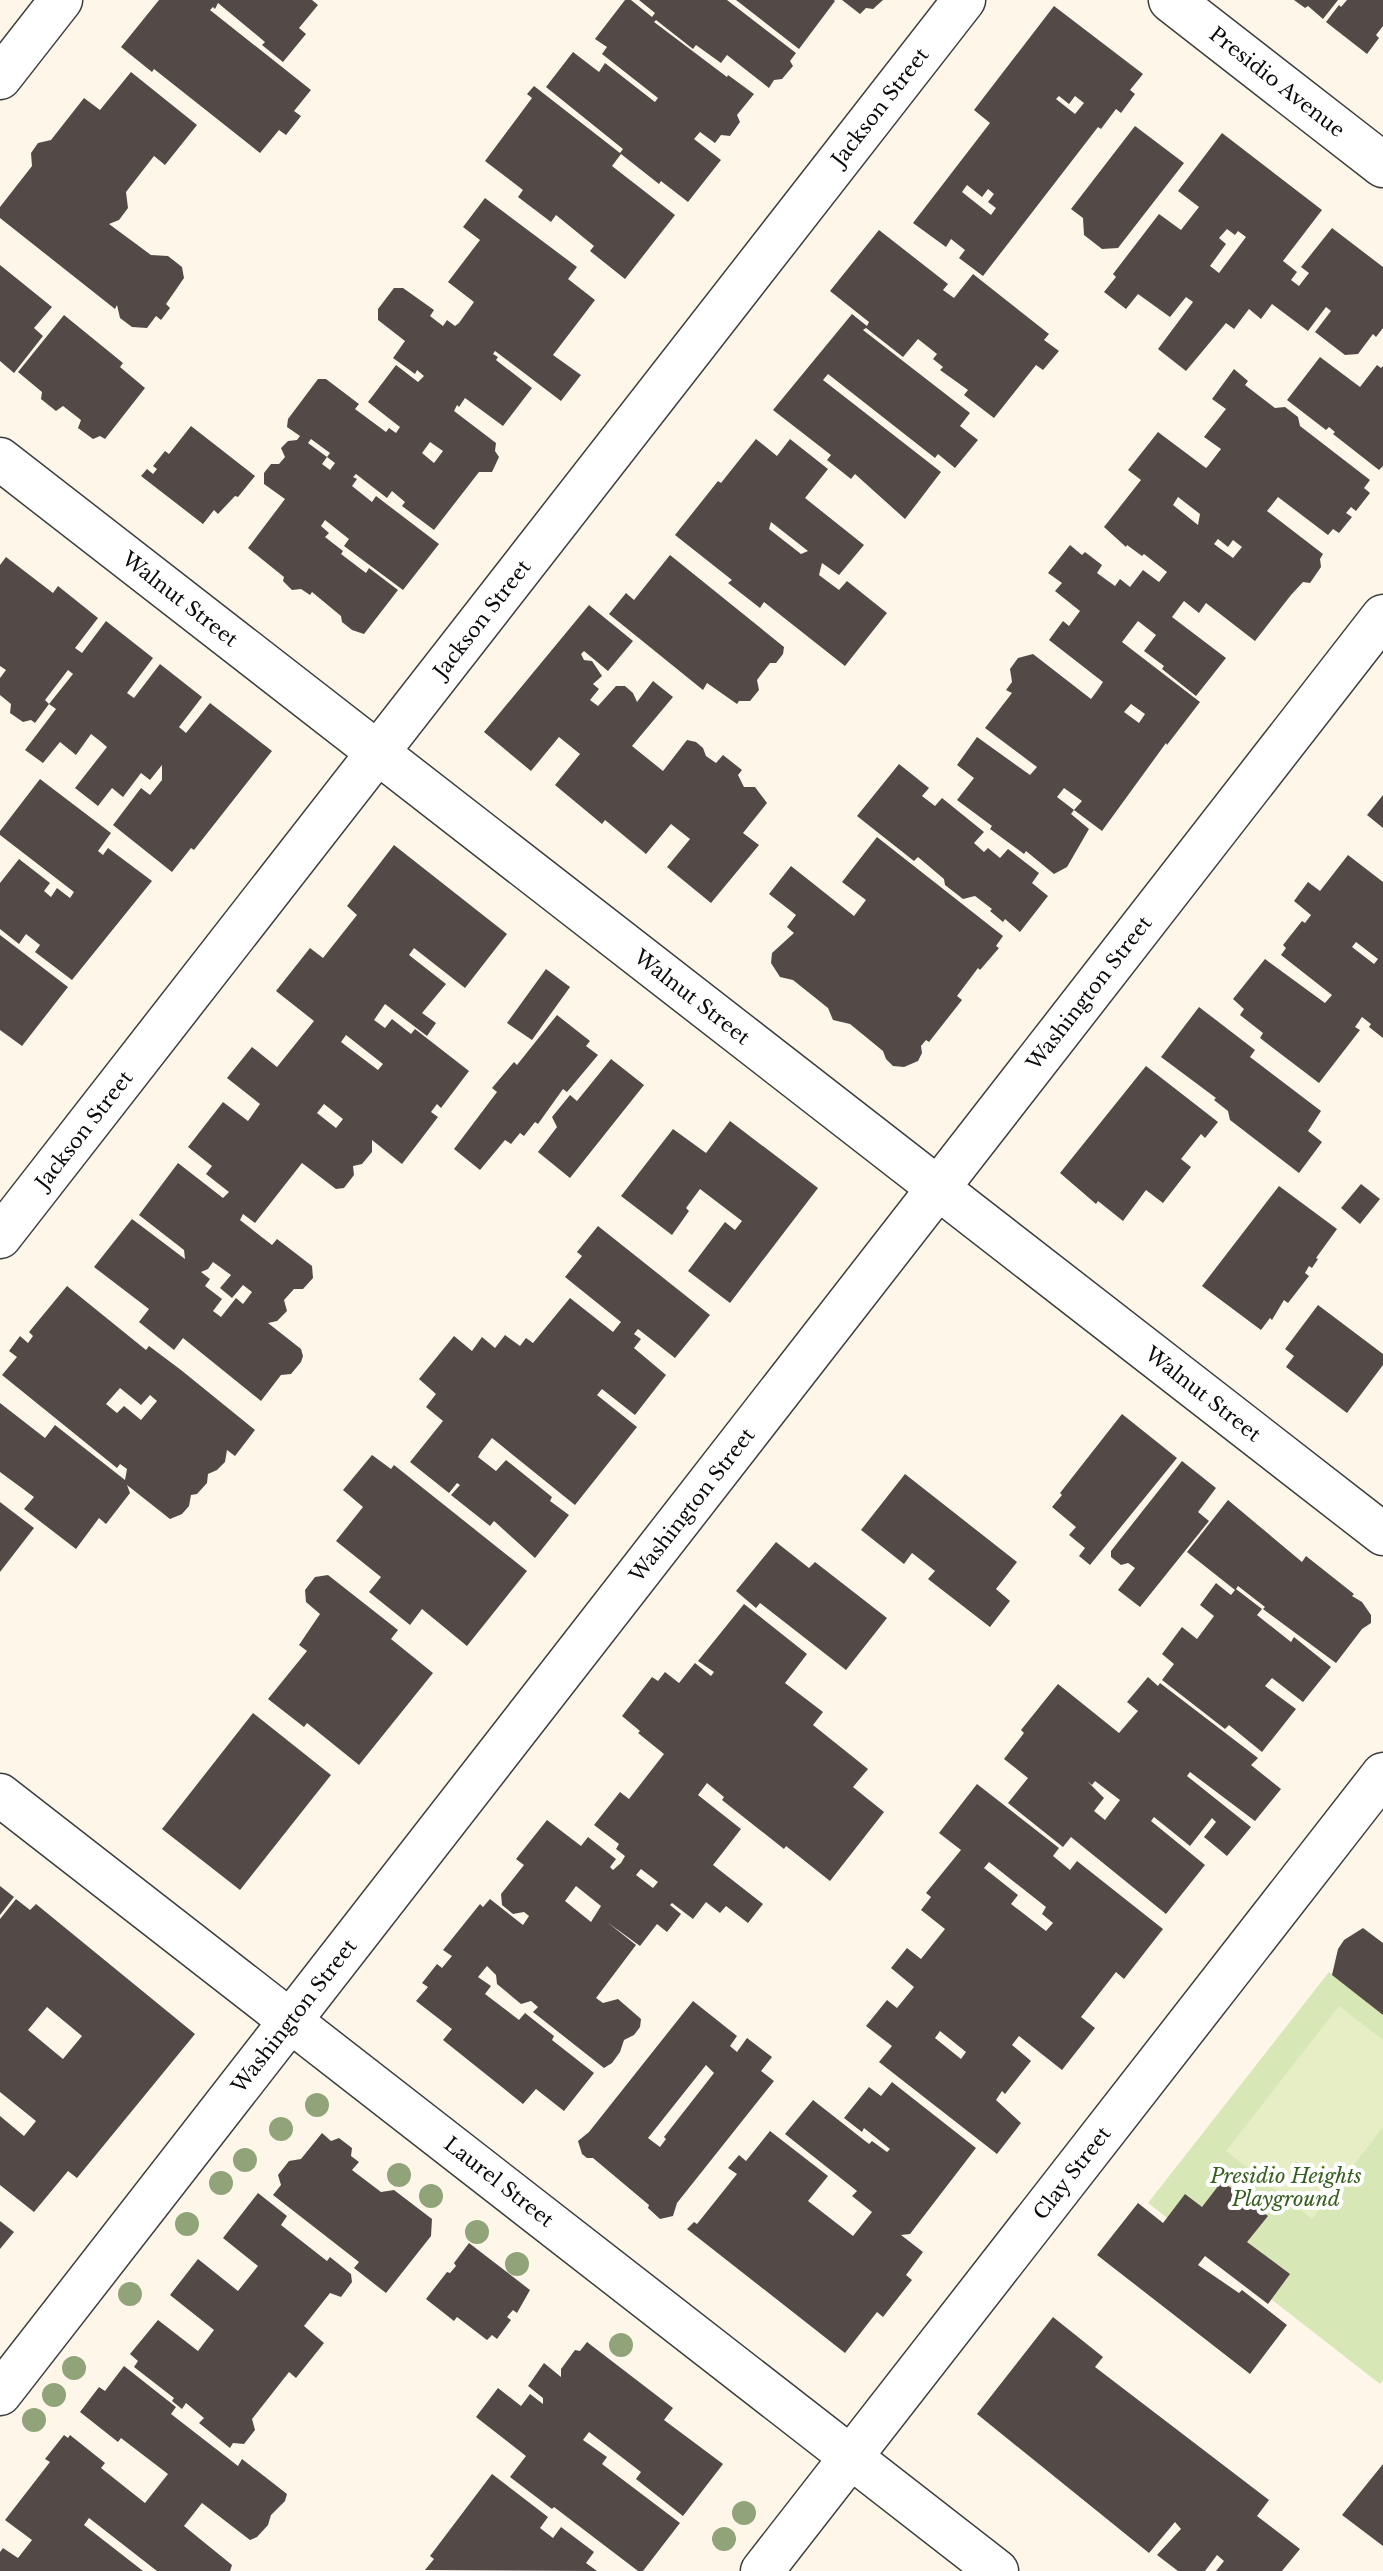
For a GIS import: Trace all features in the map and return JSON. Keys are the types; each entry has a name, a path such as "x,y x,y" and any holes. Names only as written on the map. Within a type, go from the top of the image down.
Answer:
{"street":[{"path":"0,78 61,0"},
{"name":"Jackson Street","path":"0,1237 964,0"},
{"name":"Presidio Avenue","path":"1171,0 1383,165"},
{"name":"Walnut Street","path":"0,459 1383,1534"},
{"name":"Washington Street","path":"0,2394 1383,616"},
{"name":"Clay Street","path":"762,2571 1383,1774"},
{"name":"Laurel Street","path":"0,1795 997,2571"}],"green space":[{"name":"Presidio Heights Playground","path":"1329,1972 1383,2015 1383,2380 1380,2384 1148,2203"},
{"path":"1339,2006 1383,2040 1383,2127 1312,2219 1226,2151"}],"building":[{"path":"159,0 312,0 318,5 299,28 306,34 283,62 262,45 265,42 218,3 215,9 210,10 311,90 294,111 301,116 286,135 279,130 260,153 154,69 152,72 121,47"},
{"path":"625,0 631,0 652,17 655,13 639,0 727,0 796,53 790,61 793,66 782,79 774,80 769,88 727,55 721,63 696,45 693,49 656,20 654,22 754,94 737,115 740,122 730,136 721,135 715,143 700,132 694,139 721,160 688,202 621,154 612,166 675,215 625,279 590,251 594,246 556,215 551,222 518,197 523,190 485,161 532,98 527,94 534,86 620,153 623,149 546,87 573,52 599,72 605,63 655,102 658,98 602,54 607,47 595,39"},
{"path":"736,0 834,0 835,1 799,49"},
{"path":"842,0 883,0 873,9 866,8 860,14"},
{"path":"1294,0 1338,0 1323,19 1308,6 1305,8"},
{"path":"1347,0 1383,0 1383,26 1376,35 1379,38 1367,54 1326,22"},
{"path":"1054,6 1143,74 1130,90 1135,94 1121,113 1116,109 1101,129 1098,127 983,276 959,258 965,250 951,239 946,247 913,223 990,123 974,110","holes":["1059,96 1069,104 1075,96 1084,103 1075,114 1056,99","967,185 982,197 988,189 994,194 988,202 996,208 991,215 962,192"]},
{"path":"131,72 197,125 165,165 154,156 126,192 128,208 119,220 109,224 151,255 168,256 182,267 184,278 166,304 170,308 161,320 156,316 147,328 132,327 120,318 117,305 115,309 0,218 0,207 32,166 31,153 38,143 51,140 84,98 100,110"},
{"path":"1135,126 1184,163 1118,248 1102,249 1084,235 1083,218 1071,209"},
{"path":"1222,133 1322,210 1283,261 1297,272 1291,280 1299,286 1309,273 1301,267 1332,228 1383,267 1383,328 1376,337 1373,334 1358,354 1345,355 1315,332 1331,311 1326,307 1308,331 1272,304 1261,319 1249,309 1234,329 1226,323 1186,371 1158,349 1193,302 1186,297 1170,317 1138,294 1126,309 1104,292 1116,277 1113,274 1159,214 1181,230 1199,207 1178,191","holes":["1227,229 1235,235 1238,231 1246,237 1219,273 1210,266 1226,244 1219,238"]},
{"path":"485,198 577,267 568,279 595,300 553,355 581,375 561,401 495,351 496,360 532,388 503,426 465,398 459,407 457,405 454,411 496,443 495,451 499,457 492,472 479,472 434,530 402,506 405,502 392,491 387,498 356,474 353,477 357,479 352,486 372,502 376,496 439,544 403,590 344,546 349,539 325,520 321,526 329,533 325,537 343,551 341,554 366,573 369,568 398,590 364,634 342,622 341,616 312,592 310,595 301,589 292,590 283,581 284,577 248,548 285,499 264,484 264,473 271,464 279,464 285,457 281,448 300,436 287,427 288,419 318,379 326,379 359,404 355,409 386,432 389,428 396,433 400,427 368,402 396,365 418,382 424,376 417,370 415,374 393,358 405,341 378,320 378,309 394,288 403,288 434,310 430,316 443,326 447,320 455,326 459,323 474,302 448,282 480,240 463,227","holes":["311,439 330,453 327,457 308,443","430,442 443,451 434,463 422,453","327,457 335,463 330,470 322,464"]},
{"path":"879,230 948,284 943,290 954,298 973,274 1049,334 1044,340 1059,351 1043,370 1036,365 994,418 964,395 968,390 940,370 943,367 933,359 937,354 918,339 903,357 866,328 863,330 970,413 960,426 978,440 955,468 938,454 935,458 828,374 823,380 941,472 905,519 855,474 851,479 827,460 831,455 773,410 852,314 867,326 869,322 830,291"},
{"path":"0,265 52,307 34,328 43,336 14,373 0,361"},
{"path":"64,315 123,363 120,367 145,388 105,439 100,436 93,439 78,428 81,420 63,406 56,411 41,399 42,392 18,372"},
{"path":"1320,357 1360,387 1377,365 1383,366 1383,466 1379,470 1333,434 1335,432 1329,427 1326,430 1287,400"},
{"path":"1234,369 1248,381 1245,385 1275,408 1285,407 1298,417 1300,426 1370,480 1364,488 1370,493 1356,511 1351,507 1346,513 1352,517 1339,533 1333,529 1328,535 1278,497 1267,511 1323,554 1321,567 1310,583 1303,582 1255,641 1206,603 1199,613 1184,601 1172,617 1226,658 1196,696 1144,651 1156,635 1138,621 1122,642 1200,702 1102,831 1074,810 1071,814 1089,829 1067,867 1054,874 1026,851 1024,854 990,829 992,826 957,800 974,778 957,765 977,737 1030,775 1037,767 985,728 1012,693 1006,690 1012,682 1010,669 1018,658 1033,654 1091,699 1097,691 1103,682 1049,640 1063,621 1069,626 1080,611 1055,591 1062,583 1048,573 1070,545 1102,565 1097,573 1115,586 1120,579 1130,587 1143,570 1159,582 1167,572 1144,554 1142,556 1126,547 1104,527 1141,480 1128,470 1158,432 1206,468 1208,466 1221,449 1204,437 1226,409 1212,399","holes":["1178,497 1200,514 1198,525 1173,505","1218,539 1228,547 1233,540 1242,547 1233,558 1214,544","1131,704 1145,714 1139,723 1124,712","1064,788 1082,801 1074,810 1057,797"]},
{"path":"191,426 255,476 238,497 235,496 218,514 214,510 203,524 141,476 147,469 153,474 157,469 153,466 165,451 169,454"},
{"path":"756,439 777,456 790,439 828,469 805,498 864,545 839,575 822,563 819,575 839,590 847,581 887,613 845,666 764,602 760,608 728,583 732,580 675,535 718,481 721,483","holes":["771,522 808,551 801,554 769,529"]},
{"path":"670,555 784,647 776,663 770,663 757,680 759,690 750,701 739,701 737,704 707,683 703,690 609,614 626,593 634,600"},
{"path":"6,557 53,593 58,586 98,618 75,648 82,653 106,621 153,658 127,693 134,698 160,664 202,697 179,727 186,733 210,703 272,751 194,850 191,848 172,872 113,825 141,788 150,795 162,780 162,765 150,780 141,773 123,797 112,788 98,806 75,788 107,747 91,734 76,755 60,742 43,763 25,750 56,709 49,704 35,723 31,720 23,722 10,713 11,704 0,695 0,678 6,670 0,666 0,565","holes":["68,670 73,674 49,704 45,700"]},
{"path":"589,605 633,641 608,671 584,651 581,654 584,660 592,661 602,676 593,684 599,689 590,700 598,706 616,686 625,686 637,702 653,681 673,697 632,746 663,771 687,740 696,742 706,756 716,763 723,755 742,770 738,775 744,787 755,787 767,803 743,833 759,845 711,903 667,867 690,839 671,824 646,854 605,820 602,824 555,785 580,754 559,737 531,771 484,732"},
{"path":"899,764 929,788 922,796 935,806 942,798 984,832 974,843 984,852 988,848 1000,858 1008,849 1039,873 1032,883 1048,896 1020,932 1005,919 1003,922 975,896 963,899 918,857 914,861 857,816"},
{"path":"40,779 111,833 98,851 103,855 108,848 152,881 72,980 35,952 40,945 26,934 19,944 0,929 0,883 19,859 50,883 44,891 51,897 57,888 70,898 74,892 0,835"},
{"path":"1383,795 1383,828 1367,815"},
{"path":"877,837 1003,936 996,946 999,948 980,970 978,968 957,996 962,1000 929,1042 926,1040 921,1046 918,1061 904,1067 893,1066 883,1051 850,1024 833,1020 828,1008 793,980 780,977 771,963 772,953 794,933 787,927 796,915 769,894 791,866 854,916 866,900 842,882"},
{"path":"394,845 507,934 465,988 414,948 409,955 446,984 422,1013 436,1023 427,1036 385,1004 374,1020 385,1028 392,1019 411,1034 415,1029 469,1071 441,1108 437,1104 431,1112 438,1117 402,1164 372,1140 372,1152 362,1164 353,1166 354,1175 344,1188 336,1189 302,1163 255,1223 243,1214 240,1220 272,1245 277,1239 312,1266 313,1278 303,1289 294,1289 284,1300 287,1311 277,1321 268,1323 301,1349 301,1362 291,1374 281,1375 261,1401 183,1338 174,1350 139,1322 149,1309 94,1267 132,1219 185,1259 184,1250 139,1215 178,1163 223,1198 229,1192 206,1174 212,1166 188,1147 223,1102 248,1121 260,1104 227,1078 252,1047 277,1067 314,1021 276,991 310,948 323,958 357,915 347,906","holes":["346,1035 383,1064 378,1070 341,1042","324,1104 343,1119 336,1128 317,1113","213,1262 231,1275 220,1288 232,1298 243,1285 252,1292 243,1304 236,1298 221,1317 213,1311 222,1299 205,1286 210,1279 201,1272"]},
{"path":"1348,855 1383,882 1383,1038 1362,1017 1355,1027 1360,1030 1319,1083 1260,1038 1263,1033 1240,1015 1244,1009 1233,999 1265,959 1325,1003 1332,995 1281,955 1286,948 1283,945 1302,921 1305,923 1311,915 1294,901 1308,882 1320,891","holes":["1356,942 1378,959 1374,964 1352,947"]},
{"path":"0,935 68,987 22,1046 0,1030"},
{"path":"546,969 570,987 532,1040 507,1023"},
{"path":"1199,1007 1255,1050 1250,1057 1321,1111 1308,1131 1322,1142 1299,1173 1230,1120 1228,1111 1214,1100 1216,1098 1161,1057"},
{"path":"557,1015 590,1041 586,1046 598,1055 567,1092 563,1089 538,1124 535,1122 524,1136 520,1133 511,1144 505,1140 480,1170 454,1149 497,1092 492,1088 514,1062 517,1065"},
{"path":"611,1059 644,1085 570,1178 538,1152 557,1127 552,1117 570,1095 577,1101"},
{"path":"1146,1066 1218,1122 1205,1138 1201,1134 1181,1159 1191,1167 1163,1203 1146,1190 1123,1221 1098,1201 1096,1204 1060,1173"},
{"path":"730,1121 818,1188 730,1303 688,1271 725,1222 735,1230 742,1221 700,1189 672,1235 621,1196 673,1129 706,1153"},
{"path":"1361,1184 1380,1199 1360,1224 1341,1208"},
{"path":"1279,1186 1337,1229 1312,1268 1309,1266 1305,1273 1309,1276 1288,1303 1284,1300 1272,1320 1270,1318 1261,1330 1202,1286"},
{"path":"598,1226 710,1315 675,1358 638,1329 634,1334 641,1339 634,1348 666,1375 635,1415 602,1389 597,1395 637,1427 575,1505 492,1438 481,1452 478,1457 496,1471 506,1460 569,1515 535,1558 494,1521 490,1526 451,1495 460,1485 457,1483 449,1493 410,1462 443,1421 426,1407 436,1394 419,1379 454,1336 472,1351 482,1337 495,1348 505,1335 520,1346 526,1338 533,1343 570,1298 613,1332 621,1322 565,1277 582,1256 577,1252"},
{"path":"67,1286 146,1350 149,1346 255,1430 235,1456 227,1450 225,1462 208,1474 207,1483 197,1494 191,1495 189,1506 182,1514 170,1519 127,1485 130,1493 106,1524 99,1518 76,1549 24,1509 34,1497 0,1472 0,1403 45,1438 55,1425 125,1480 127,1469 120,1464 117,1468 2,1375 17,1357 9,1351 20,1336 28,1343 33,1336 29,1332","holes":["120,1388 141,1405 150,1395 157,1401 141,1420 124,1406 117,1413 106,1404"]},
{"path":"1318,1305 1383,1354 1383,1365 1347,1413 1286,1367 1294,1356 1285,1349"},
{"path":"1122,1414 1177,1458 1090,1565 1079,1556 1085,1548 1069,1535 1076,1527 1052,1507"},
{"path":"372,1455 391,1469 394,1465 527,1571 467,1646 422,1609 410,1625 369,1592 381,1577 336,1541 363,1507 343,1490"},
{"path":"1182,1461 1216,1488 1198,1512 1209,1521 1140,1607 1118,1590 1135,1568 1128,1563 1121,1565 1111,1557 1111,1551"},
{"path":"905,1474 1017,1562 996,1589 1010,1601 990,1627 928,1579 935,1571 912,1553 904,1564 861,1530"},
{"path":"1228,1500 1302,1562 1306,1556 1354,1594 1352,1596 1362,1602 1371,1615 1371,1623 1362,1629 1336,1663 1263,1609 1265,1607 1238,1586 1236,1589 1262,1609 1257,1615 1291,1642 1294,1637 1331,1667 1303,1702 1272,1678 1265,1686 1296,1709 1262,1752 1229,1725 1225,1729 1162,1680 1174,1664 1162,1654 1182,1627 1197,1639 1214,1616 1200,1605 1216,1583 1231,1595 1235,1590 1187,1552"},
{"path":"0,1502 34,1528 0,1572"},
{"path":"776,1542 809,1568 815,1562 887,1618 846,1670 760,1603 756,1608 736,1591"},
{"path":"328,1575 398,1630 391,1639 433,1673 359,1765 307,1723 304,1727 268,1699 307,1651 299,1645 320,1614 306,1602 305,1590 315,1577"},
{"path":"744,1604 807,1654 785,1683 823,1712 813,1725 868,1769 853,1787 884,1812 830,1881 722,1800 724,1797 707,1783 698,1795 741,1829 713,1865 763,1904 748,1923 726,1906 720,1913 706,1902 693,1919 672,1903 670,1905 681,1914 667,1932 657,1924 640,1946 607,1922 636,1945 596,1998 603,2003 618,1999 641,2019 634,2035 624,2040 620,2052 604,2068 533,2012 538,2007 531,2001 521,2004 497,1984 496,1975 487,1966 478,1977 491,1986 485,1994 519,2020 525,2013 554,2036 552,2040 594,2073 564,2111 536,2089 523,2104 443,2040 452,2029 416,2001 428,1987 422,1983 437,1964 442,1968 452,1956 443,1950 480,1904 483,1907 490,1899 523,1925 529,1916 524,1912 513,1914 502,1905 501,1894 524,1865 516,1859 547,1820 581,1846 588,1837 616,1859 610,1867 613,1870 621,1863 625,1856 616,1849 619,1844 594,1825 620,1792 629,1799 664,1754 622,1716 652,1677 658,1681 665,1672 679,1683 695,1663 711,1676 714,1672 698,1661","holes":["641,1869 658,1882 653,1888 636,1875","576,1886 601,1906 591,1922 565,1901"]},
{"path":"1148,1677 1158,1686 1160,1683 1258,1758 1251,1765 1281,1789 1255,1821 1190,1772 1187,1776 1251,1827 1227,1856 1204,1837 1216,1822 1212,1818 1190,1846 1154,1817 1151,1821 1205,1865 1166,1914 1071,1837 1063,1847 1008,1803 1028,1778 1004,1759 1024,1733 1021,1730 1058,1684 1119,1733 1138,1711 1127,1702","holes":["1087,1781 1092,1785 1095,1781 1120,1800 1105,1820 1094,1811 1104,1798"]},
{"path":"253,1713 331,1775 240,1890 162,1829"},
{"path":"977,1784 1059,1848 1053,1856 1070,1870 1077,1861 1163,1929 1124,1979 1116,1972 1081,2017 1095,2028 1062,2070 1019,2036 1012,2045 1031,2061 1005,2094 1002,2091 996,2100 1021,2123 997,2154 879,2062 892,2046 866,2026 887,2000 897,2008 914,1987 891,1968 907,1948 921,1959 945,1929 921,1910 931,1897 926,1893 961,1850 939,1833","holes":["989,1862 1046,1907 1042,1914 1053,1923 1046,1931 1011,1904 1018,1895 984,1868","940,2031 966,2052 961,2059 935,2038"]},
{"path":"0,1886 14,1897 0,1915"},
{"path":"16,1899 30,1910 36,1904 195,2034 77,2178 68,2171 34,2212 0,2185 0,2116 24,2136 36,2121 0,2092 0,1919","holes":["47,2007 82,2036 63,2059 28,2030"]},
{"path":"1363,1928 1383,1943 1383,2015 1332,1975 1338,1949 1344,1940"},
{"path":"693,2001 737,2036 730,2046 737,2052 747,2038 772,2057 761,2071 774,2081 677,2203 673,2216 660,2219 648,2208 649,2205 593,2158 582,2154 578,2141 589,2132","holes":["706,2065 714,2073 664,2137 666,2139 660,2147 648,2138"]},
{"path":"892,2082 976,2148 910,2234 901,2235 923,2252 906,2275 912,2280 883,2317 877,2312 845,2353 687,2229 694,2222 697,2224 737,2174 728,2168 739,2155 746,2161 770,2131 828,2176 808,2201 853,2236 872,2212 852,2196 857,2191 785,2134 813,2100 869,2144 872,2141 887,2152 890,2149 864,2128 862,2132 844,2118 869,2087 881,2096"},
{"path":"322,2133 331,2141 339,2138 352,2148 351,2156 359,2162 352,2170 381,2192 394,2190 432,2219 431,2236 386,2293 354,2268 359,2262 273,2195 281,2185 278,2175 289,2161 301,2159"},
{"path":"1222,2181 1268,2216 1247,2242 1290,2274 1268,2304 1205,2256 1198,2265 1239,2293 1242,2290 1287,2325 1250,2374 1097,2255 1138,2203 1163,2223 1185,2194 1202,2207"},
{"path":"258,2193 287,2216 281,2225 327,2261 330,2257 351,2274 352,2282 341,2297 330,2293 304,2326 324,2343 296,2378 289,2372 252,2419 255,2430 244,2444 233,2443 230,2448 199,2423 204,2418 186,2403 182,2409 172,2401 174,2398 134,2367 138,2361 130,2354 158,2320 198,2351 214,2330 170,2295 198,2259 238,2291 258,2266 223,2238"},
{"path":"0,2221 14,2232 0,2249"},
{"path":"469,2243 530,2290 517,2313 513,2310 507,2317 511,2320 497,2339 492,2335 487,2340 457,2317 454,2321 426,2299 447,2272 450,2273 456,2266 454,2263"},
{"path":"1053,2317 1103,2357 1095,2367 1269,2500 1257,2516 1300,2549 1282,2571 1216,2571 1224,2561 1217,2555 1205,2571 1178,2571 1157,2555 1181,2529 1175,2522 1149,2553 977,2414"},
{"path":"587,2342 673,2408 664,2420 723,2464 683,2516 636,2479 641,2472 589,2432 583,2440 607,2457 602,2464 680,2523 643,2571 638,2571 510,2477 526,2456 476,2417 498,2388 521,2406 530,2394 543,2404 543,2398 528,2386 544,2363 561,2377 561,2369 575,2350 580,2351"},
{"path":"124,2366 176,2407 171,2414 238,2466 242,2459 287,2494 285,2501 271,2515 268,2525 250,2540 202,2503 184,2526 232,2565 230,2571 157,2571 89,2518 84,2525 143,2571 0,2571 0,2552 3,2548 18,2558 32,2540 5,2520 50,2462 45,2459 64,2435 68,2438 70,2435 105,2463 101,2468 145,2503 168,2474 121,2438 118,2442 80,2412 99,2387 105,2391"},
{"path":"1383,2464 1383,2546 1342,2515"},
{"path":"492,2474 548,2517 540,2528 553,2538 561,2527 594,2552 586,2563 597,2571 425,2570 434,2559 430,2556"}]}
